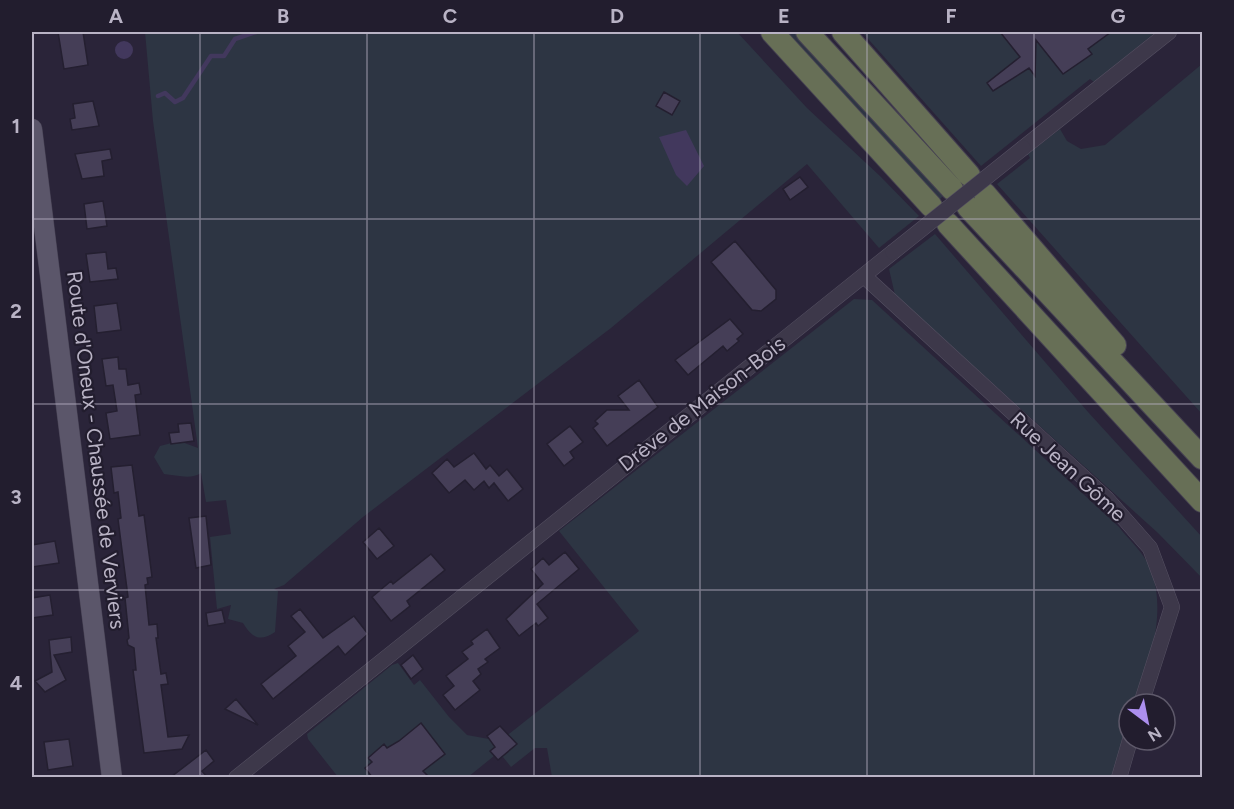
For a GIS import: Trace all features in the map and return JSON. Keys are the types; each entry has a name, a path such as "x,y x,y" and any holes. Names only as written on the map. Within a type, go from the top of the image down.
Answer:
{"highway":[{"path":"756,32 808,89 869,138"},
{"path":"772,32 932,206"},
{"path":"807,32 960,182 892,86 843,32"},
{"path":"1203,442 977,201 1203,458"},
{"path":"948,224 1203,501"}],"main road":[{"name":"Route d'Oneux - Chaussée de Verviers","path":"32,129 112,777"}],"street":[{"name":"Drève de Maison-Bois","path":"236,777 1169,32"},
{"name":"Rue Jean Gôme","path":"864,276 1107,499 1150,548 1172,608 1146,692"},
{"path":"1119,777 1126,752"}],"shaded area":[{"path":"145,32 737,32 807,108 919,216 879,248 807,164 611,328 363,517 284,585 274,589 278,591 275,632 261,638 253,635 243,623 228,619 231,605 217,609 210,537 231,534 226,500 206,502 201,473 188,477 164,474 154,457 160,446 179,441 198,448 153,121"},
{"path":"786,32 794,32 944,195 940,199"},
{"path":"862,32 1156,32 1094,82 1090,79 981,166"},
{"path":"120,41 128,41 133,46 131,57 120,59 115,54 115,46"},
{"path":"1202,64 1202,414 997,184 1030,158 1028,154 1060,129 1067,141 1081,149 1105,145"},
{"path":"686,130 704,166 687,186 676,175 659,137"},
{"path":"935,234 1088,412 1202,537 1202,578 1158,533 895,295 889,269"},
{"path":"854,299 872,300 1119,527 1140,552 1148,563 1155,585 1157,619 1155,637 1140,692 1117,692 1117,752 1120,752 1112,777 552,777 547,748 535,748 511,767 503,757 498,760 494,756 468,777 338,777 308,739 307,734 392,665 398,663 414,685 420,680 449,717 467,735 500,741 639,631 559,531"}],"building":[{"path":"58,32 83,32 88,65 64,69"},
{"path":"1000,32 1111,32 1088,49 1092,54 1063,74 1036,40 1035,76 1029,68 993,91 987,83 1020,57"},
{"path":"664,92 680,101 672,115 656,106"},
{"path":"93,101 99,126 72,130 70,119 75,118 73,104"},
{"path":"110,149 112,159 102,161 104,176 82,179 75,154"},
{"path":"800,177 808,187 790,200 783,189"},
{"path":"103,201 107,226 87,229 84,204"},
{"path":"735,241 776,290 776,299 761,311 752,310 711,262"},
{"path":"106,252 108,269 116,268 118,279 90,282 86,254"},
{"path":"117,303 121,330 97,333 94,306"},
{"path":"730,319 743,334 737,339 739,341 727,351 723,346 688,375 675,360"},
{"path":"118,357 119,369 126,369 128,385 139,383 141,394 135,395 140,435 110,439 106,413 117,411 113,385 106,386 102,359"},
{"path":"639,380 658,407 607,446 593,428 598,424 595,421 607,410 629,410 618,396"},
{"path":"191,423 194,441 171,444 169,433 179,432 178,424"},
{"path":"570,426 583,442 570,452 574,458 564,466 547,444"},
{"path":"474,453 486,469 490,465 499,476 507,469 523,489 508,501 494,483 489,488 484,481 474,490 465,480 449,493 432,473 447,459 454,467"},
{"path":"132,465 139,516 144,515 152,577 147,578 148,584 145,585 149,625 157,624 158,638 156,638 161,674 166,673 168,684 161,685 168,737 189,735 182,749 144,753 133,670 136,670 134,648 128,645 127,640 129,638 125,598 128,597 118,519 121,518 118,492 114,493 111,467"},
{"path":"206,516 211,565 196,568 189,518"},
{"path":"379,528 394,546 377,559 363,542"},
{"path":"55,541 59,563 32,567 32,545"},
{"path":"565,552 579,569 537,604 548,618 538,626 536,623 519,636 506,619 543,584 531,569 543,558 549,565"},
{"path":"431,554 445,570 407,601 410,606 391,621 372,597 391,581 393,584"},
{"path":"50,595 53,615 32,618 32,598"},
{"path":"300,609 323,638 354,616 368,634 345,655 338,646 273,699 261,684 296,656 288,646 305,632 291,616"},
{"path":"222,610 225,623 208,626 206,613"},
{"path":"487,629 500,648 485,659 488,662 478,669 481,674 473,681 480,690 455,710 443,695 454,686 446,676 468,659 462,652 473,644 471,641"},
{"path":"71,637 72,652 54,655 66,680 45,692 35,681 52,672 49,640"},
{"path":"413,655 423,669 411,679 401,665"},
{"path":"236,699 258,725 225,709"},
{"path":"421,723 445,754 423,771 429,777 372,777 365,768 372,762 368,758 384,744 387,748 399,741"},
{"path":"500,726 517,744 498,760 490,751 495,747 487,736"},
{"path":"69,739 73,766 48,770 44,742"},
{"path":"206,750 214,761 202,771 207,777 171,777"}],"waterway":[{"path":"158,96 165,93 175,102 183,98 211,56 224,56 235,39 256,32"}]}
